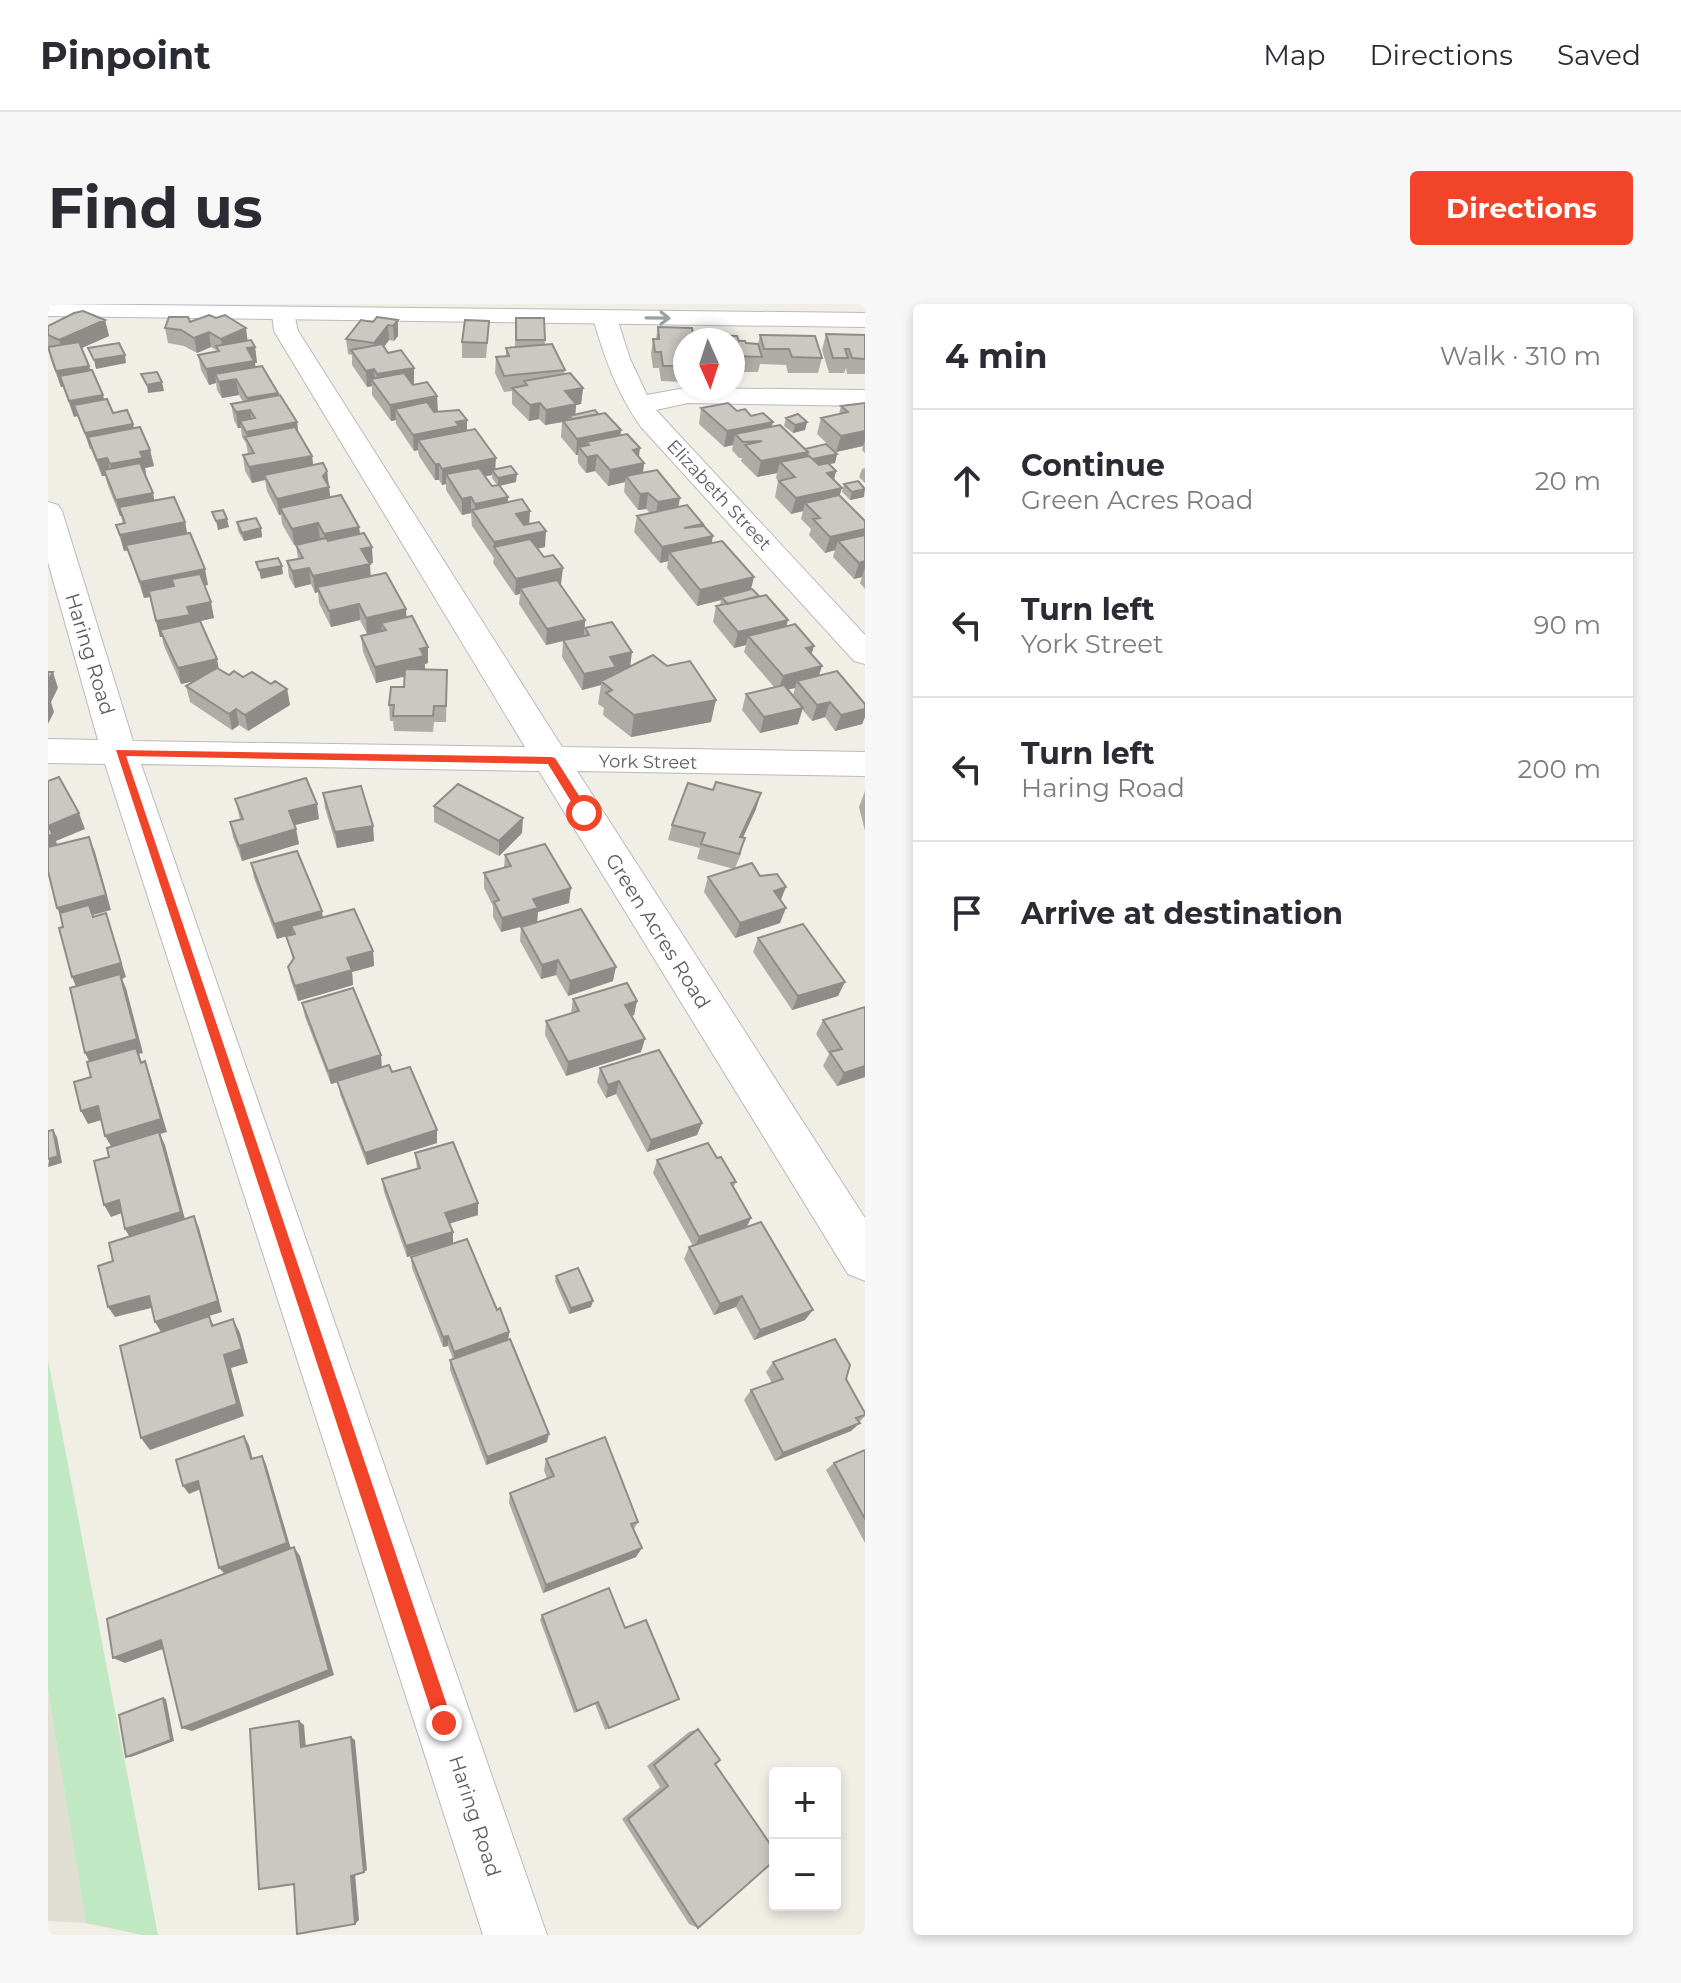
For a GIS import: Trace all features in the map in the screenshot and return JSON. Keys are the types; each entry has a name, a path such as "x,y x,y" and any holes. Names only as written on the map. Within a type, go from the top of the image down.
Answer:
{"street":[{"path":"48,309 865,320"},
{"name":"Green Acres Road","path":"284,314 286,331 551,761 865,1259"},
{"name":"Elizabeth Street","path":"605,318 621,372 641,407 865,654"},
{"path":"641,407 661,399 688,395 865,398"},
{"name":"Haring Road","path":"48,511 119,752 515,1935"},
{"name":"York Street","path":"48,751 865,764"}],"shaded area":[{"path":"48,1690 86,1923 48,1921"}],"green space":[{"path":"48,1360 158,1935 142,1935 86,1923 48,1690"}],"building":[{"path":"83,311 105,320 59,340 48,335 48,326"},
{"path":"209,315 216,318 225,315 246,328 221,339 209,332 194,338 181,330 165,328 169,317 188,317 190,322"},
{"path":"377,317 398,320 393,326 388,325 374,343 346,339 361,320 373,322"},
{"path":"516,318 544,318 545,340 516,340"},
{"path":"465,320 489,321 487,343 462,342"},
{"path":"658,327 692,328 673,328 673,366 663,366 661,352 655,352 653,339 659,339"},
{"path":"826,334 865,335 865,359 852,358 849,349 845,349 848,358 833,358"},
{"path":"760,335 815,336 822,358 792,357 789,349 764,349"},
{"path":"251,340 255,347 247,348 254,361 206,369 198,355 219,351 216,346"},
{"path":"745,341 758,344 762,357 745,356"},
{"path":"79,342 89,366 56,371 48,347"},
{"path":"119,343 125,355 94,360 88,348"},
{"path":"382,344 388,353 401,350 414,368 377,374 374,369 366,371 351,350"},
{"path":"552,344 565,370 504,376 496,357 509,356 506,348"},
{"path":"262,366 278,393 247,398 236,379 219,382 215,374"},
{"path":"92,370 103,395 69,401 60,376"},
{"path":"157,372 162,382 147,385 141,374"},
{"path":"404,373 413,385 427,382 437,396 390,405 371,379"},
{"path":"570,373 583,388 565,391 576,404 546,410 540,403 530,405 512,388 527,385 524,381"},
{"path":"280,395 297,422 246,432 240,421 255,418 250,410 236,412 231,404"},
{"path":"107,399 113,413 127,410 133,424 85,433 74,405"},
{"path":"427,402 434,412 459,410 467,420 456,422 459,426 413,435 395,409"},
{"path":"728,403 737,411 745,409 751,416 763,413 773,422 727,431 701,408"},
{"path":"865,403 865,431 841,436 821,418 848,412 841,406"},
{"path":"595,410 598,414 572,419 569,416"},
{"path":"605,413 621,430 577,439 563,421"},
{"path":"798,414 807,422 795,425 786,418"},
{"path":"780,425 808,452 761,461 745,445 762,441 743,442 735,434"},
{"path":"140,427 150,450 140,452 143,458 110,464 107,458 97,460 88,437"},
{"path":"295,427 312,456 249,467 243,455 254,453 245,437"},
{"path":"475,429 496,458 442,469 418,440"},
{"path":"627,434 640,448 633,450 644,463 610,470 597,455 587,457 579,447 589,445 586,442"},
{"path":"826,444 837,454 813,459 807,455 805,449"},
{"path":"809,456 819,465 828,463 836,471 827,473 842,488 796,498 779,481 795,477 780,462"},
{"path":"140,463 153,493 116,500 104,470"},
{"path":"323,463 327,471 323,476 329,487 277,499 264,475"},
{"path":"511,466 517,474 498,478 492,470"},
{"path":"479,468 492,486 499,485 508,497 475,504 471,497 462,499 446,474"},
{"path":"657,470 680,498 658,502 648,493 640,494 626,476"},
{"path":"858,481 865,489 852,492 844,484"},
{"path":"341,495 359,527 324,534 318,523 292,529 280,508"},
{"path":"839,495 865,521 865,529 830,537 813,519 820,518 805,503"},
{"path":"174,497 185,522 120,535 116,525 125,523 119,507"},
{"path":"522,499 530,511 516,514 524,525 539,522 546,531 494,542 472,510"},
{"path":"687,505 703,524 684,528 704,526 713,536 662,547 637,516"},
{"path":"223,510 227,519 216,521 212,512"},
{"path":"256,518 261,528 242,533 237,522"},
{"path":"190,533 205,569 140,582 126,545"},
{"path":"364,533 372,547 361,549 370,564 313,576 309,568 292,571 287,561 303,558 296,545"},
{"path":"865,535 865,561 859,563 838,541"},
{"path":"530,539 544,557 553,555 563,568 516,579 494,547"},
{"path":"722,541 754,577 700,590 669,552"},
{"path":"278,558 282,566 259,570 256,562"},
{"path":"386,573 406,609 366,618 359,604 329,611 317,587"},
{"path":"200,574 211,602 187,607 190,615 156,621 149,591 174,586 172,579"},
{"path":"557,580 585,620 547,629 520,588"},
{"path":"752,589 759,596 728,604 721,597"},
{"path":"766,595 788,620 738,632 716,606"},
{"path":"412,616 428,647 420,649 424,656 375,667 361,636 386,630 381,623"},
{"path":"200,621 217,659 178,668 160,630"},
{"path":"612,622 632,652 610,657 616,667 584,674 563,640 589,635 585,628"},
{"path":"795,624 814,646 806,648 822,666 783,676 748,636"},
{"path":"653,655 667,666 690,661 716,700 634,715 606,693 612,690 601,681"},
{"path":"217,668 229,675 234,671 243,677 252,672 271,684 275,681 287,689 245,715 236,709 229,714 186,686"},
{"path":"405,669 447,670 446,706 434,706 433,716 393,716 394,705 389,705 391,687 404,687"},
{"path":"837,671 865,704 865,709 841,715 830,702 817,705 797,681"},
{"path":"784,685 803,708 764,717 746,694"},
{"path":"59,777 79,813 48,826 48,781"},
{"path":"306,778 317,804 289,811 296,829 239,846 230,822 243,819 235,799"},
{"path":"716,782 761,793 740,837 745,838 739,854 701,844 705,833 672,825 688,783 713,790"},
{"path":"458,784 523,818 499,841 434,806"},
{"path":"361,786 373,826 335,832 323,793"},
{"path":"89,837 106,895 57,908 48,871 48,847"},
{"path":"545,844 571,888 533,899 538,908 502,918 494,902 499,900 484,873 511,866 505,855"},
{"path":"297,851 322,911 274,924 251,863"},
{"path":"752,863 760,876 777,874 786,887 774,891 786,908 740,923 708,877"},
{"path":"89,905 93,917 106,913 121,963 72,977 59,928 63,927 60,913"},
{"path":"354,909 373,951 347,958 352,970 295,986 288,967 294,958 286,936 295,934 291,926"},
{"path":"581,909 616,967 570,981 558,960 542,965 521,927"},
{"path":"803,924 845,982 798,996 758,938"},
{"path":"120,974 137,1039 85,1053 70,988"},
{"path":"627,983 637,1001 625,1005 645,1039 568,1062 546,1021 579,1011 573,999"},
{"path":"353,988 381,1055 328,1071 302,1003"},
{"path":"865,1007 865,1066 844,1073 830,1052 842,1049 823,1020"},
{"path":"136,1048 141,1063 145,1061 161,1119 105,1136 98,1106 81,1111 74,1082 91,1077 87,1062"},
{"path":"659,1050 702,1123 651,1140 619,1081 608,1085 600,1068"},
{"path":"389,1065 392,1072 410,1067 437,1130 365,1153 337,1081"},
{"path":"53,1130 58,1156 48,1159 48,1131"},
{"path":"159,1132 181,1212 125,1229 119,1200 104,1205 94,1161 109,1157 107,1148"},
{"path":"453,1142 478,1203 445,1213 453,1232 406,1246 382,1179 420,1168 415,1153"},
{"path":"708,1143 736,1182 731,1183 751,1218 699,1237 657,1160"},
{"path":"194,1216 218,1301 155,1322 149,1296 108,1307 98,1266 113,1261 109,1243"},
{"path":"761,1222 813,1310 760,1330 742,1296 720,1304 689,1247"},
{"path":"467,1239 509,1332 454,1352 448,1336 443,1337 411,1257"},
{"path":"578,1268 593,1301 571,1308 556,1276"},
{"path":"209,1316 212,1326 233,1319 242,1349 224,1355 237,1404 141,1438 120,1346"},
{"path":"510,1339 549,1434 487,1457 450,1360"},
{"path":"835,1339 850,1365 846,1379 865,1415 856,1418 860,1423 783,1453 751,1390 783,1379 773,1362"},
{"path":"244,1436 251,1459 262,1456 287,1543 219,1568 198,1481 183,1486 176,1460"},
{"path":"605,1437 638,1522 631,1524 642,1548 546,1585 510,1493 554,1476 546,1459"},
{"path":"865,1450 865,1519 834,1463"},
{"path":"294,1547 329,1670 182,1728 161,1640 113,1658 107,1619"},
{"path":"609,1588 625,1628 646,1620 679,1699 609,1728 598,1702 577,1711 542,1615"},
{"path":"163,1698 171,1740 126,1757 119,1715"},
{"path":"299,1721 301,1747 351,1737 364,1872 351,1876 355,1924 297,1934 294,1884 259,1889 250,1729"},
{"path":"698,1729 720,1760 715,1764 769,1842 769,1865 698,1928 628,1819 668,1786 654,1765"}],"route":[{"path":"444,1723 119,752 551,761 584,813"}]}
